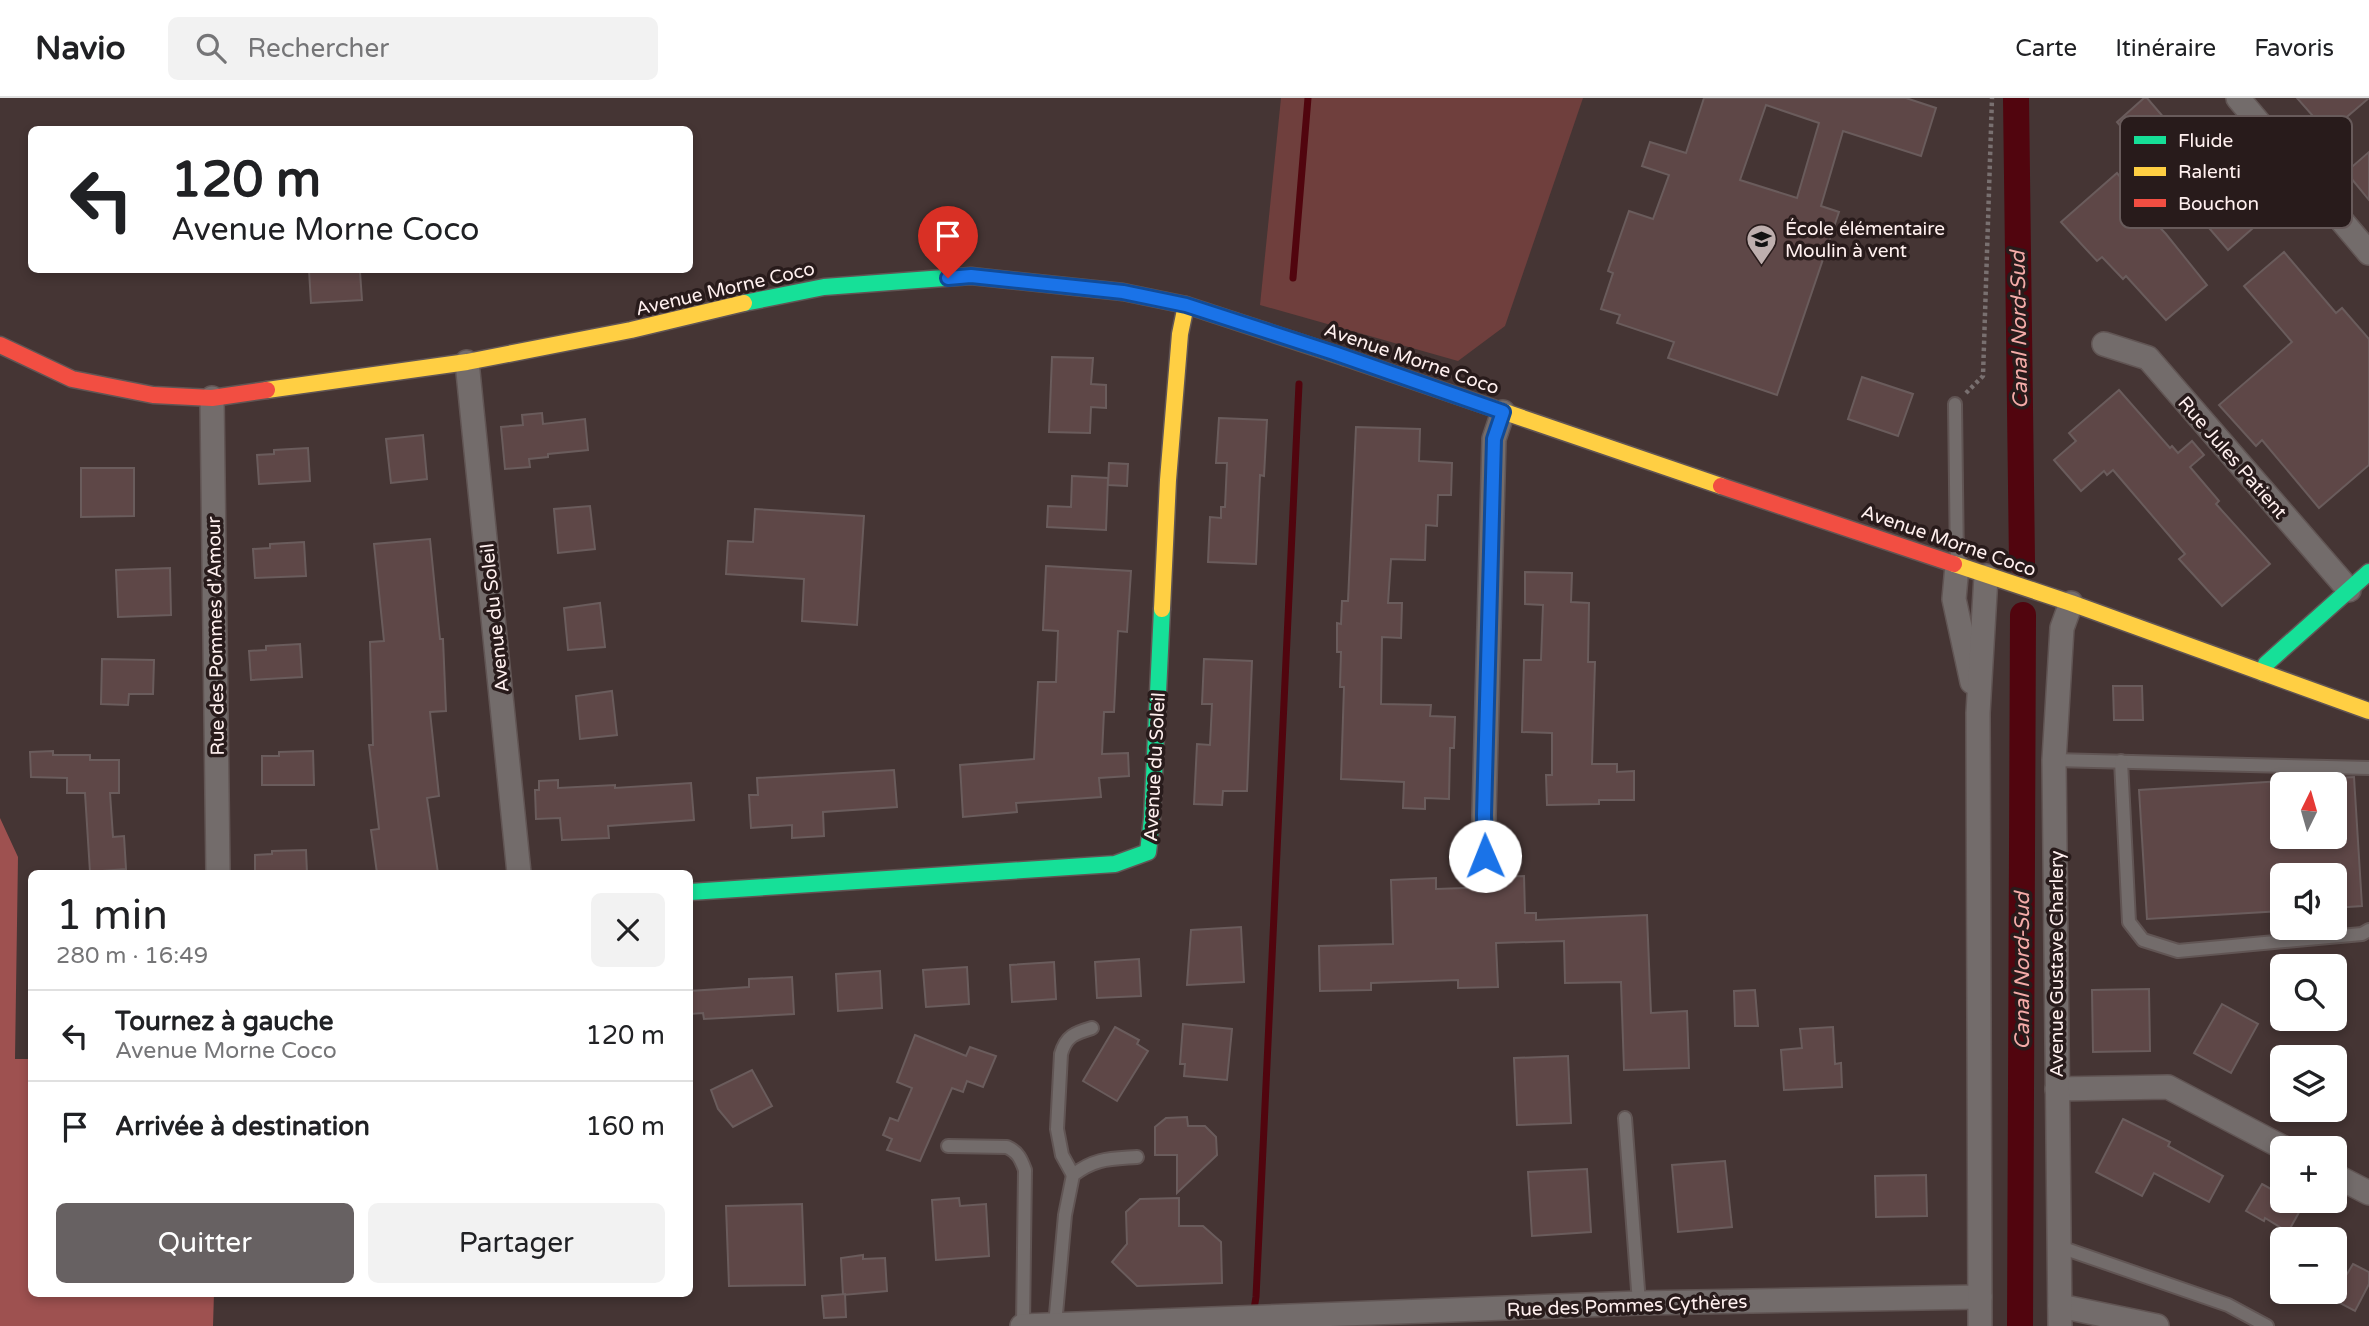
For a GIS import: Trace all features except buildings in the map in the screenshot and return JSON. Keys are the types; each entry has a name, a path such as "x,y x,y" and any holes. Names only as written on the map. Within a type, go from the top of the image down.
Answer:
{"street":[{"path":"2238,98 2253,116"},
{"path":"2348,228 2369,253"},
{"name":"Avenue Morne Coco","path":"0,345 72,379 153,395 212,398 467,362 631,330 763,298 824,287 971,276 1123,292 1186,305 1334,353 1816,519 2071,603 2369,711"},
{"name":"Avenue du Soleil","path":"693,892 1115,864 1148,852 1152,818 1168,480 1180,334 1186,305"},
{"name":"Rue Jules Patient","path":"2104,344 2148,358 2349,590"},
{"name":"Avenue du Soleil","path":"467,362 519,870"},
{"name":"Rue des Pommes d'Amour","path":"212,398 218,870"},
{"path":"1485,856 1494,439 1503,412"},
{"path":"1957,566 1954,599 1978,713"},
{"path":"2263,673 2266,664 2369,572"},
{"path":"1980,1326 1978,713 1986,576"},
{"name":"Avenue Gustave Charlery","path":"2060,1316 2054,760 2062,628 2071,603"},
{"path":"2057,1089 2168,1087 2270,1141"},
{"path":"2347,1182 2369,1193"},
{"name":"Rue des Pommes Cythères","path":"1023,1326 1639,1303 1980,1297"},
{"path":"2060,1316 2157,1326"}],"lane":[{"path":"1955,404 1957,566"},
{"path":"2054,760 2369,768"},
{"path":"2121,761 2129,922 2143,940 2178,951 2362,933 2369,930"},
{"path":"1055,1325 1065,1215 1073,1175 1062,1155 1057,1129 1061,1054 1065,1042 1072,1034 1092,1028"},
{"path":"1625,1118 1639,1303"},
{"path":"948,1146 1007,1147 1015,1151 1021,1160 1025,1171 1023,1326"},
{"path":"1073,1175 1086,1165 1099,1160 1137,1157"},
{"path":"2060,1247 2228,1305 2267,1326"}],"path":[{"path":"1955,404 1983,376 1992,98"}],"shaded area":[{"path":"1281,98 1583,98 1505,326 1458,361 1260,305"},
{"path":"0,818 18,857 15,1059 28,1059 28,1297 214,1297 213,1326 0,1326"}],"waterway":[{"path":"1293,278 1308,98"},
{"name":"Canal Nord-Sud","path":"2016,98 2022,563"},
{"path":"1253,1315 1256,1297 1299,384"},
{"name":"Canal Nord-Sud","path":"2020,1326 2023,615"}],"traffic: fast":[{"path":"744,303 824,287 971,276 1123,292 1186,305 1344,357"},
{"path":"2263,673 2266,664 2369,572"},
{"path":"693,892 1115,864 1148,852 1162,609"}],"traffic: slow":[{"path":"267,390 467,362 631,330 744,303"},
{"path":"1162,609 1168,480 1180,334 1186,305"},
{"path":"1344,357 1721,486"},
{"path":"1954,564 2071,603 2369,711"}],"traffic: jam":[{"path":"0,345 72,379 153,395 212,398 267,390"},
{"path":"1721,486 1954,564"}],"place":[{"name":"École élémentaire Moulin à vent","path":"1762,266"}],"route":[{"path":"948,278 971,276 1123,292 1186,305 1503,412 1494,439 1485,856"}]}
